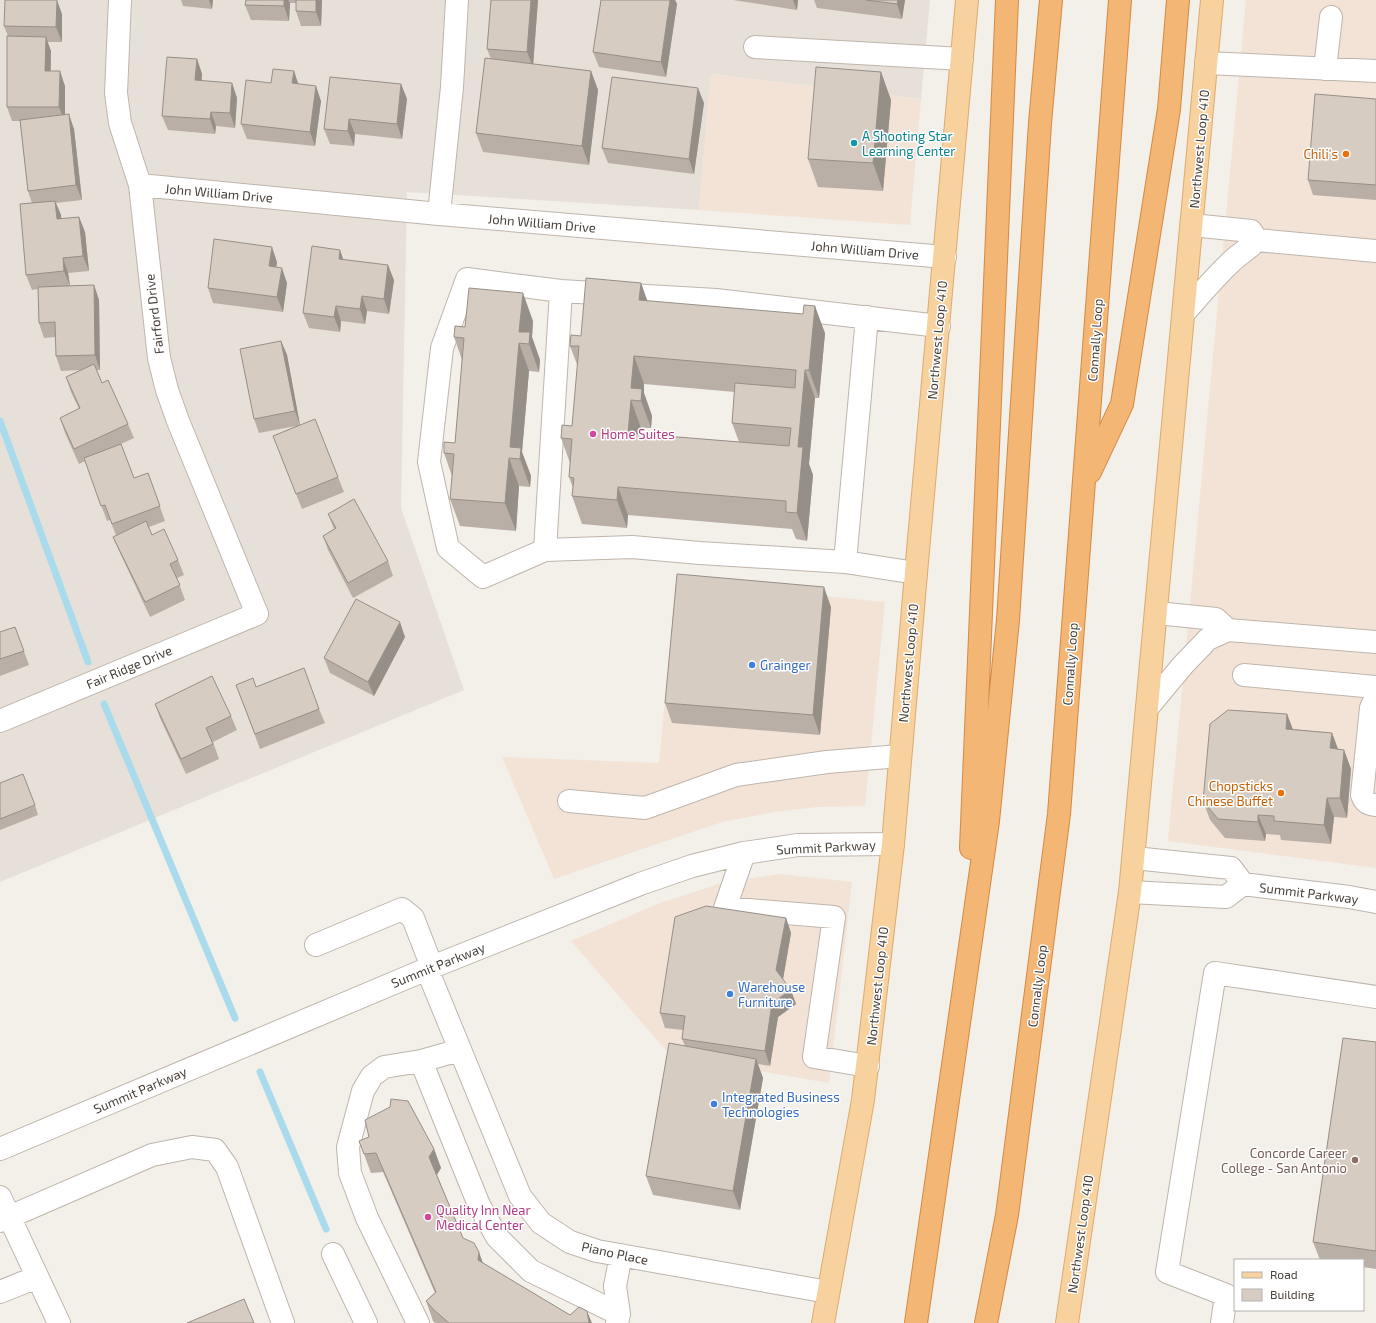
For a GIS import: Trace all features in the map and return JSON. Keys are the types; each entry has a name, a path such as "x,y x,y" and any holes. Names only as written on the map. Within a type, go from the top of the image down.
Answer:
{"highway":[{"path":"966,973 1007,0"},
{"path":"916,1323 988,821 1008,620 1040,123 1051,0"},
{"name":"Connally Loop","path":"986,1323 1007,1215 1059,814 1120,0"},
{"path":"1084,486 1122,404 1169,108 1178,0"}],"main road":[{"name":"Northwest Loop 410","path":"823,1323 868,1066 893,844 967,0"},
{"name":"Northwest Loop 410","path":"1068,1323 1134,858 1212,0"}],"street":[{"name":"Fairford Drive","path":"120,0 116,93 120,123 140,186 159,358 167,390 178,421 257,614"},
{"path":"439,214 452,86 457,0"},
{"path":"1325,69 1331,17"},
{"path":"755,47 962,59"},
{"path":"1206,63 1376,71"},
{"name":"John William Drive","path":"140,186 439,214 945,256"},
{"path":"1192,225 1251,231 1257,240"},
{"path":"1257,240 1376,251"},
{"path":"1184,313 1223,270 1257,240"},
{"path":"916,573 845,562 700,553 632,547 546,550 483,577 448,548 429,462 442,348 467,279 561,291 716,300 939,326"},
{"path":"546,550 561,291"},
{"path":"845,562 867,317"},
{"name":"Fair Ridge Drive","path":"0,721 257,614"},
{"path":"1157,614 1216,620 1228,630"},
{"path":"1148,707 1183,665 1208,640 1228,630 1376,642"},
{"path":"1244,675 1376,687"},
{"path":"1376,697 1371,708 1371,748 1362,795 1364,800 1369,804 1376,805"},
{"path":"569,801 644,808 736,775 827,762 900,756"},
{"name":"Summit Parkway","path":"0,1149 429,968 640,884 692,866 744,853 798,846 893,844"},
{"path":"744,853 725,908 834,916 814,1057 868,1066"},
{"name":"Summit Parkway","path":"1134,858 1231,868 1243,884"},
{"name":"Summit Parkway","path":"1130,892 1226,897 1243,884 1349,897 1376,902"},
{"name":"Piano Place","path":"316,945 402,908 413,918 429,968 460,1050 520,1196 541,1223 570,1242 597,1251 828,1292"},
{"path":"1222,1323 1226,1295 1167,1272 1215,973 1376,997"},
{"path":"418,1323 366,1218 350,1173 348,1147 363,1090 372,1076 384,1067 421,1061 460,1050"},
{"path":"421,1061 478,1205 497,1237 531,1271 618,1318"},
{"path":"5,1220 152,1155 192,1147 215,1150 227,1167 283,1323"},
{"path":"0,1197 5,1220 37,1277 59,1323"},
{"path":"333,1254 366,1323"},
{"path":"618,1318 615,1286 621,1255"},
{"path":"0,1292 37,1277"}],"shaded area":[{"path":"0,0 930,0 921,99 711,74 699,210 407,192 401,508 464,690 0,882"},
{"path":"1246,0 1376,0 1376,868 1168,841"},
{"path":"711,74 921,99 910,225 699,210"},
{"path":"676,582 885,602 865,806 817,807 774,812 722,822 554,879 502,757 659,763"},
{"path":"779,874 852,882 829,1083 671,1056 571,941 660,903 722,883"}],"building":[{"path":"5,0 57,0 56,27 4,26"},
{"path":"246,0 284,0 284,6 245,5"},
{"path":"296,0 316,0 316,12 296,11"},
{"path":"491,0 531,0 527,52 487,49"},
{"path":"601,0 670,0 661,62 593,52"},
{"path":"866,0 898,0 897,4"},
{"path":"7,36 46,37 45,71 60,71 59,107 7,107"},
{"path":"167,57 197,59 195,80 232,83 230,113 211,112 210,119 162,116"},
{"path":"485,58 591,71 582,146 476,133"},
{"path":"816,67 881,72 873,163 808,159"},
{"path":"273,69 294,71 292,83 316,86 310,132 241,124 246,80 271,83"},
{"path":"330,77 401,84 397,124 349,119 348,131 324,129"},
{"path":"612,77 698,88 689,159 602,148"},
{"name":"Chili's","path":"1315,94 1376,99 1376,185 1308,180"},
{"path":"69,114 76,185 28,191 20,120"},
{"path":"55,201 57,219 79,217 83,256 63,258 64,271 26,275 20,204"},
{"path":"214,239 272,247 269,266 282,268 277,297 208,288"},
{"path":"312,246 340,250 339,259 388,265 384,299 362,296 360,309 336,306 334,317 303,313"},
{"path":"586,278 641,283 639,300 803,314 804,305 815,306 809,370 805,370 798,447 803,447 797,513 786,512 786,501 618,487 617,500 572,496 574,478 569,477 572,439 561,438 562,425 572,426 579,346 570,346 571,335 581,336","holes":["634,356 796,370 795,388 735,383 732,423 791,428 789,446 628,433 631,400 641,401 642,389 631,388"]},
{"path":"94,285 95,355 56,356 55,322 39,323 38,287"},
{"path":"469,288 523,293 519,332 530,332 529,344 519,343 510,447 521,448 520,459 509,458 505,503 450,499 454,454 444,453 444,442 455,443 464,338 454,337 455,326 465,327"},
{"path":"281,341 295,411 254,419 240,349"},
{"path":"94,364 102,383 108,380 128,424 74,449 60,418 80,408 66,377"},
{"path":"315,419 338,477 296,494 273,436"},
{"path":"121,444 134,478 148,473 160,506 112,524 105,505 101,506 84,458"},
{"path":"354,499 388,561 348,583 323,536 336,528 328,514"},
{"path":"146,521 152,535 164,529 178,560 170,564 180,585 145,602 113,537"},
{"name":"Grainger","path":"677,574 824,587 813,715 665,703"},
{"path":"356,599 400,622 368,682 324,658"},
{"path":"15,627 24,651 0,659 0,632"},
{"path":"304,668 319,709 255,734 236,685 253,678 256,687"},
{"path":"212,676 231,716 206,728 213,744 181,759 155,704"},
{"name":"Chopsticks Chinese Buffet","path":"1228,710 1287,714 1286,729 1332,733 1330,748 1344,750 1340,798 1327,798 1324,825 1274,821 1274,816 1258,815 1258,822 1218,819 1203,801 1210,724"},
{"path":"23,774 35,805 0,819 0,783"},
{"name":"Warehouse Furniture","path":"706,906 786,918 776,970 791,990 772,1003 765,1051 682,1039 685,1016 660,1013 675,917"},
{"name":"Concorde Career College - San Antonio","path":"1343,1038 1376,1042 1376,1251 1313,1242"},
{"path":"669,1043 756,1059 733,1191 646,1176"},
{"name":"Quality Inn Near Medical Center","path":"391,1099 408,1101 434,1149 429,1157 463,1238 474,1243 479,1252 478,1260 570,1315 579,1307 587,1311 589,1323 449,1323 426,1301 436,1292 376,1153 364,1154 359,1141 369,1137 365,1120 390,1107"},
{"path":"244,1299 254,1323 187,1323"}],"waterway":[{"path":"0,421 88,662"},
{"path":"104,704 235,1018"},
{"path":"260,1072 326,1229"}],"place":[{"name":"A Shooting Star Learning Center","path":"854,143"},
{"name":"Chili's","path":"1346,154"},
{"name":"Home Suites","path":"593,434"},
{"name":"Grainger","path":"752,665"},
{"name":"Chopsticks Chinese Buffet","path":"1281,793"},
{"name":"Warehouse Furniture","path":"730,994"},
{"name":"Integrated Business Technologies","path":"714,1104"},
{"name":"Concorde Career College - San Antonio","path":"1355,1160"},
{"name":"Quality Inn Near Medical Center","path":"428,1217"}]}
